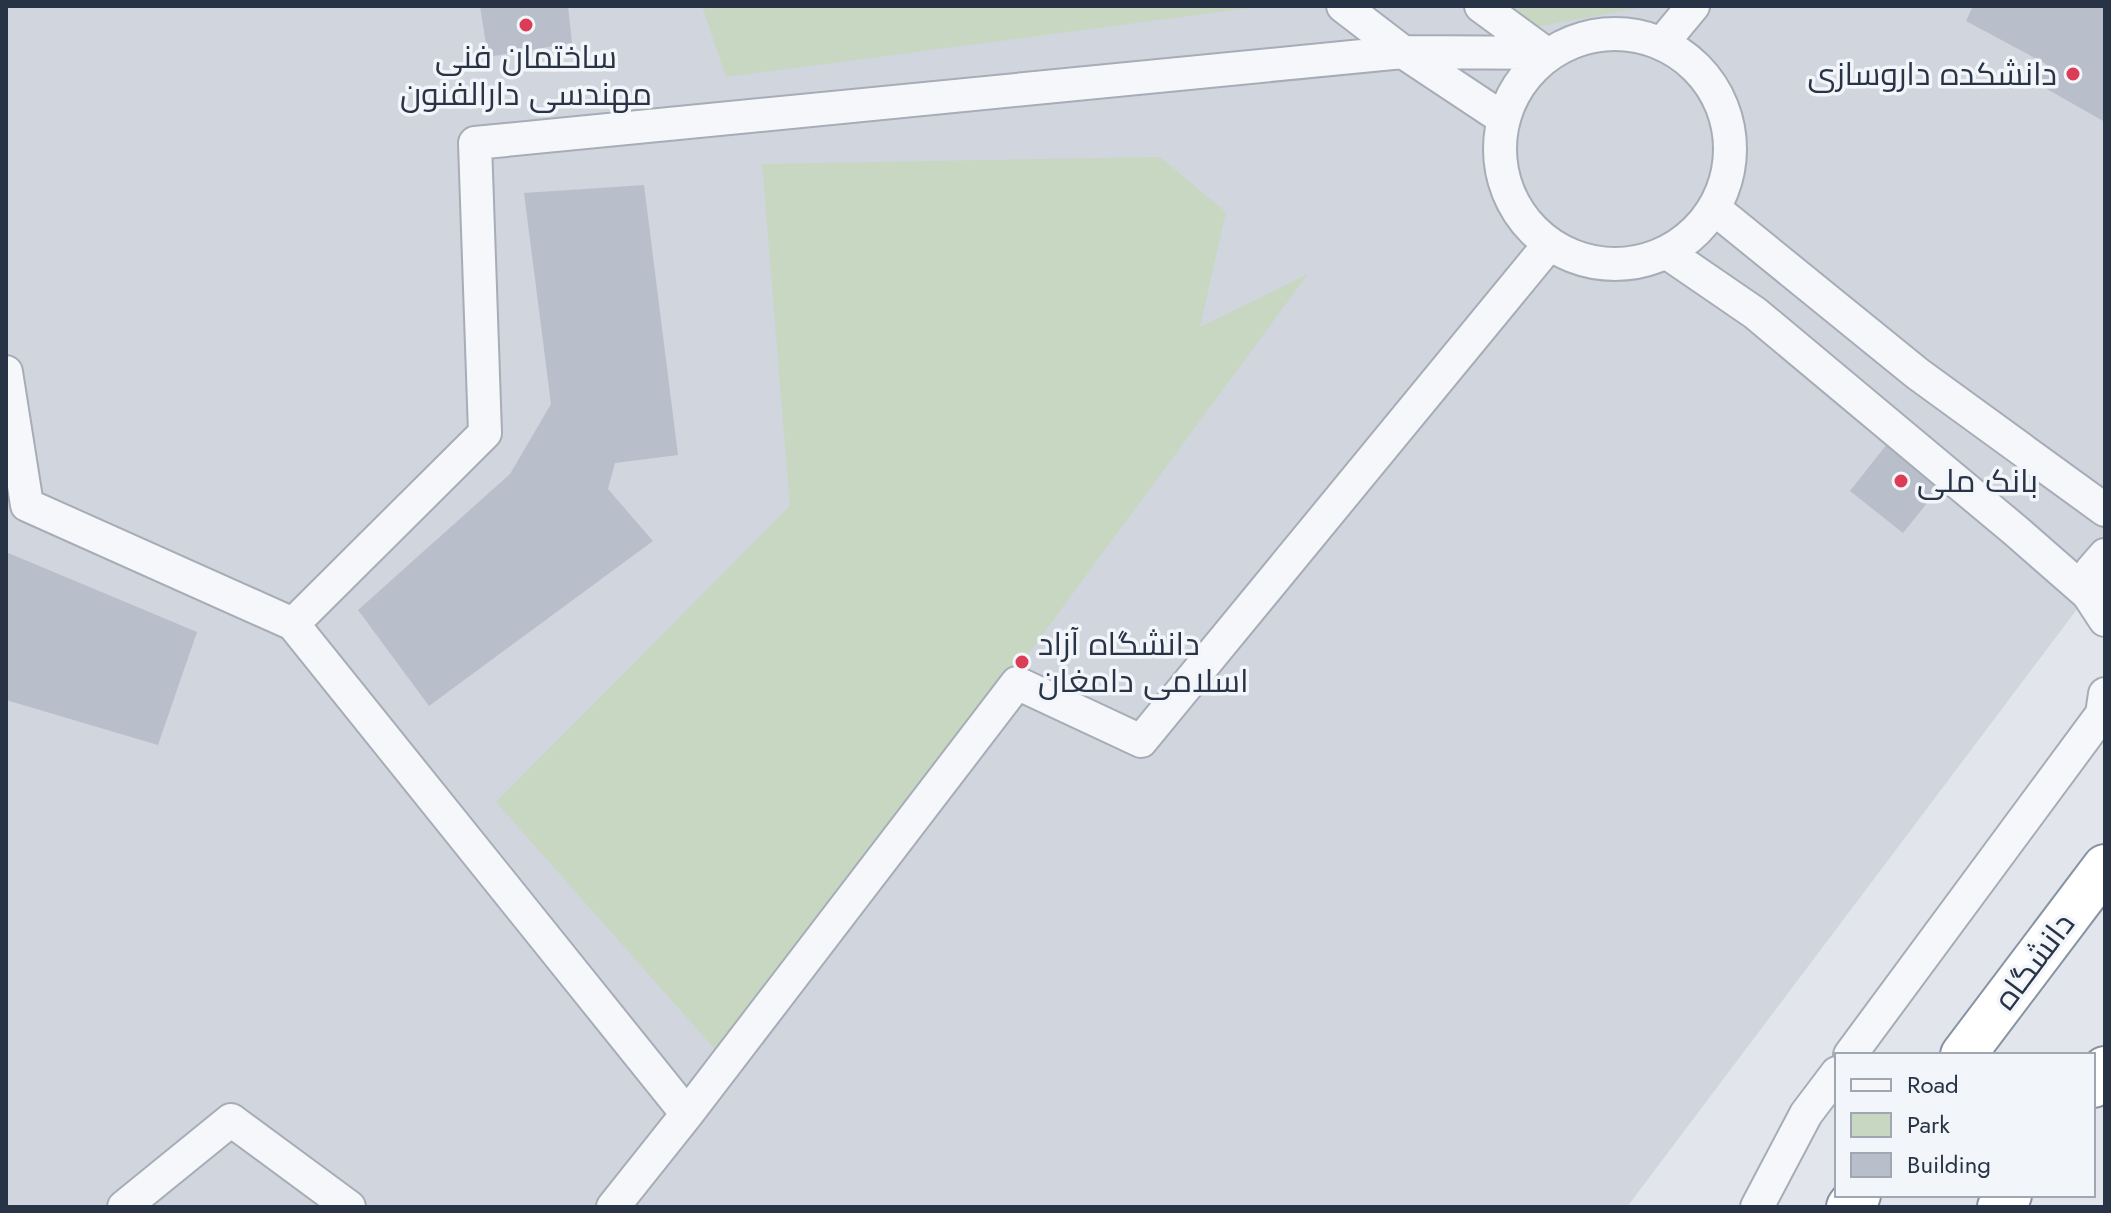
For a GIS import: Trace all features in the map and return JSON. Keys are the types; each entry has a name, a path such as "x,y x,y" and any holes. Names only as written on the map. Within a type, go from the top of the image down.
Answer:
{"highway":[{"name":"دانشگاه","path":"1965,1053 2105,867"}],"street":[{"path":"1343,6 1403,52 1501,117"},
{"path":"1481,6 1545,53"},
{"path":"1664,41 1693,6"},
{"path":"293,624 485,433 475,143 1403,52 1545,53 1603,31 1664,41 1713,84 1733,146 1716,210 1669,254 1607,268 1547,247 1503,189 1501,117 1545,53"},
{"path":"1716,210 1918,374 2105,510"},
{"path":"613,1207 1017,683 1141,741 1547,247"},
{"path":"1669,254 1755,313 2016,531 2096,607"},
{"path":"6,372 27,505 293,624 687,1114"},
{"path":"2096,607 2091,571 2105,555"},
{"path":"1851,1053 2102,714 2105,694"},
{"path":"1757,1207 1806,1114 1835,1076"},
{"path":"124,1207 231,1120 349,1207"}],"shaded area":[{"name":"دانشگاه آزاد اسلامی دامغان","path":"6,6 2105,6 2105,572 1627,1207 6,1207"}],"green space":[{"path":"702,6 1264,6 726,77"},
{"path":"1481,6 1650,6 1513,31"},
{"path":"1160,157 1226,212 1200,327 1308,274 727,1063 496,802 790,506 762,164"}],"building":[{"name":"ساختمان فنی مهندسی دارالفنون","path":"480,6 568,6 572,43 488,57"},
{"name":"دانشکده داروسازی","path":"1973,6 2105,6 2105,122 2038,84 2046,64 1966,21"},
{"path":"644,185 678,455 615,463 608,489 653,541 429,706 358,610 510,474 551,404 524,193"},
{"name":"بانک ملی","path":"1898,430 1952,472 1903,533 1850,491"},
{"path":"6,552 197,632 158,745 6,700"}],"place":[{"name":"ساختمان فنی مهندسی دارالفنون","path":"526,25"},
{"name":"دانشکده داروسازی","path":"2073,74"},
{"name":"بانک ملی","path":"1901,481"},
{"name":"دانشگاه آزاد اسلامی دامغان","path":"1022,662"}]}
